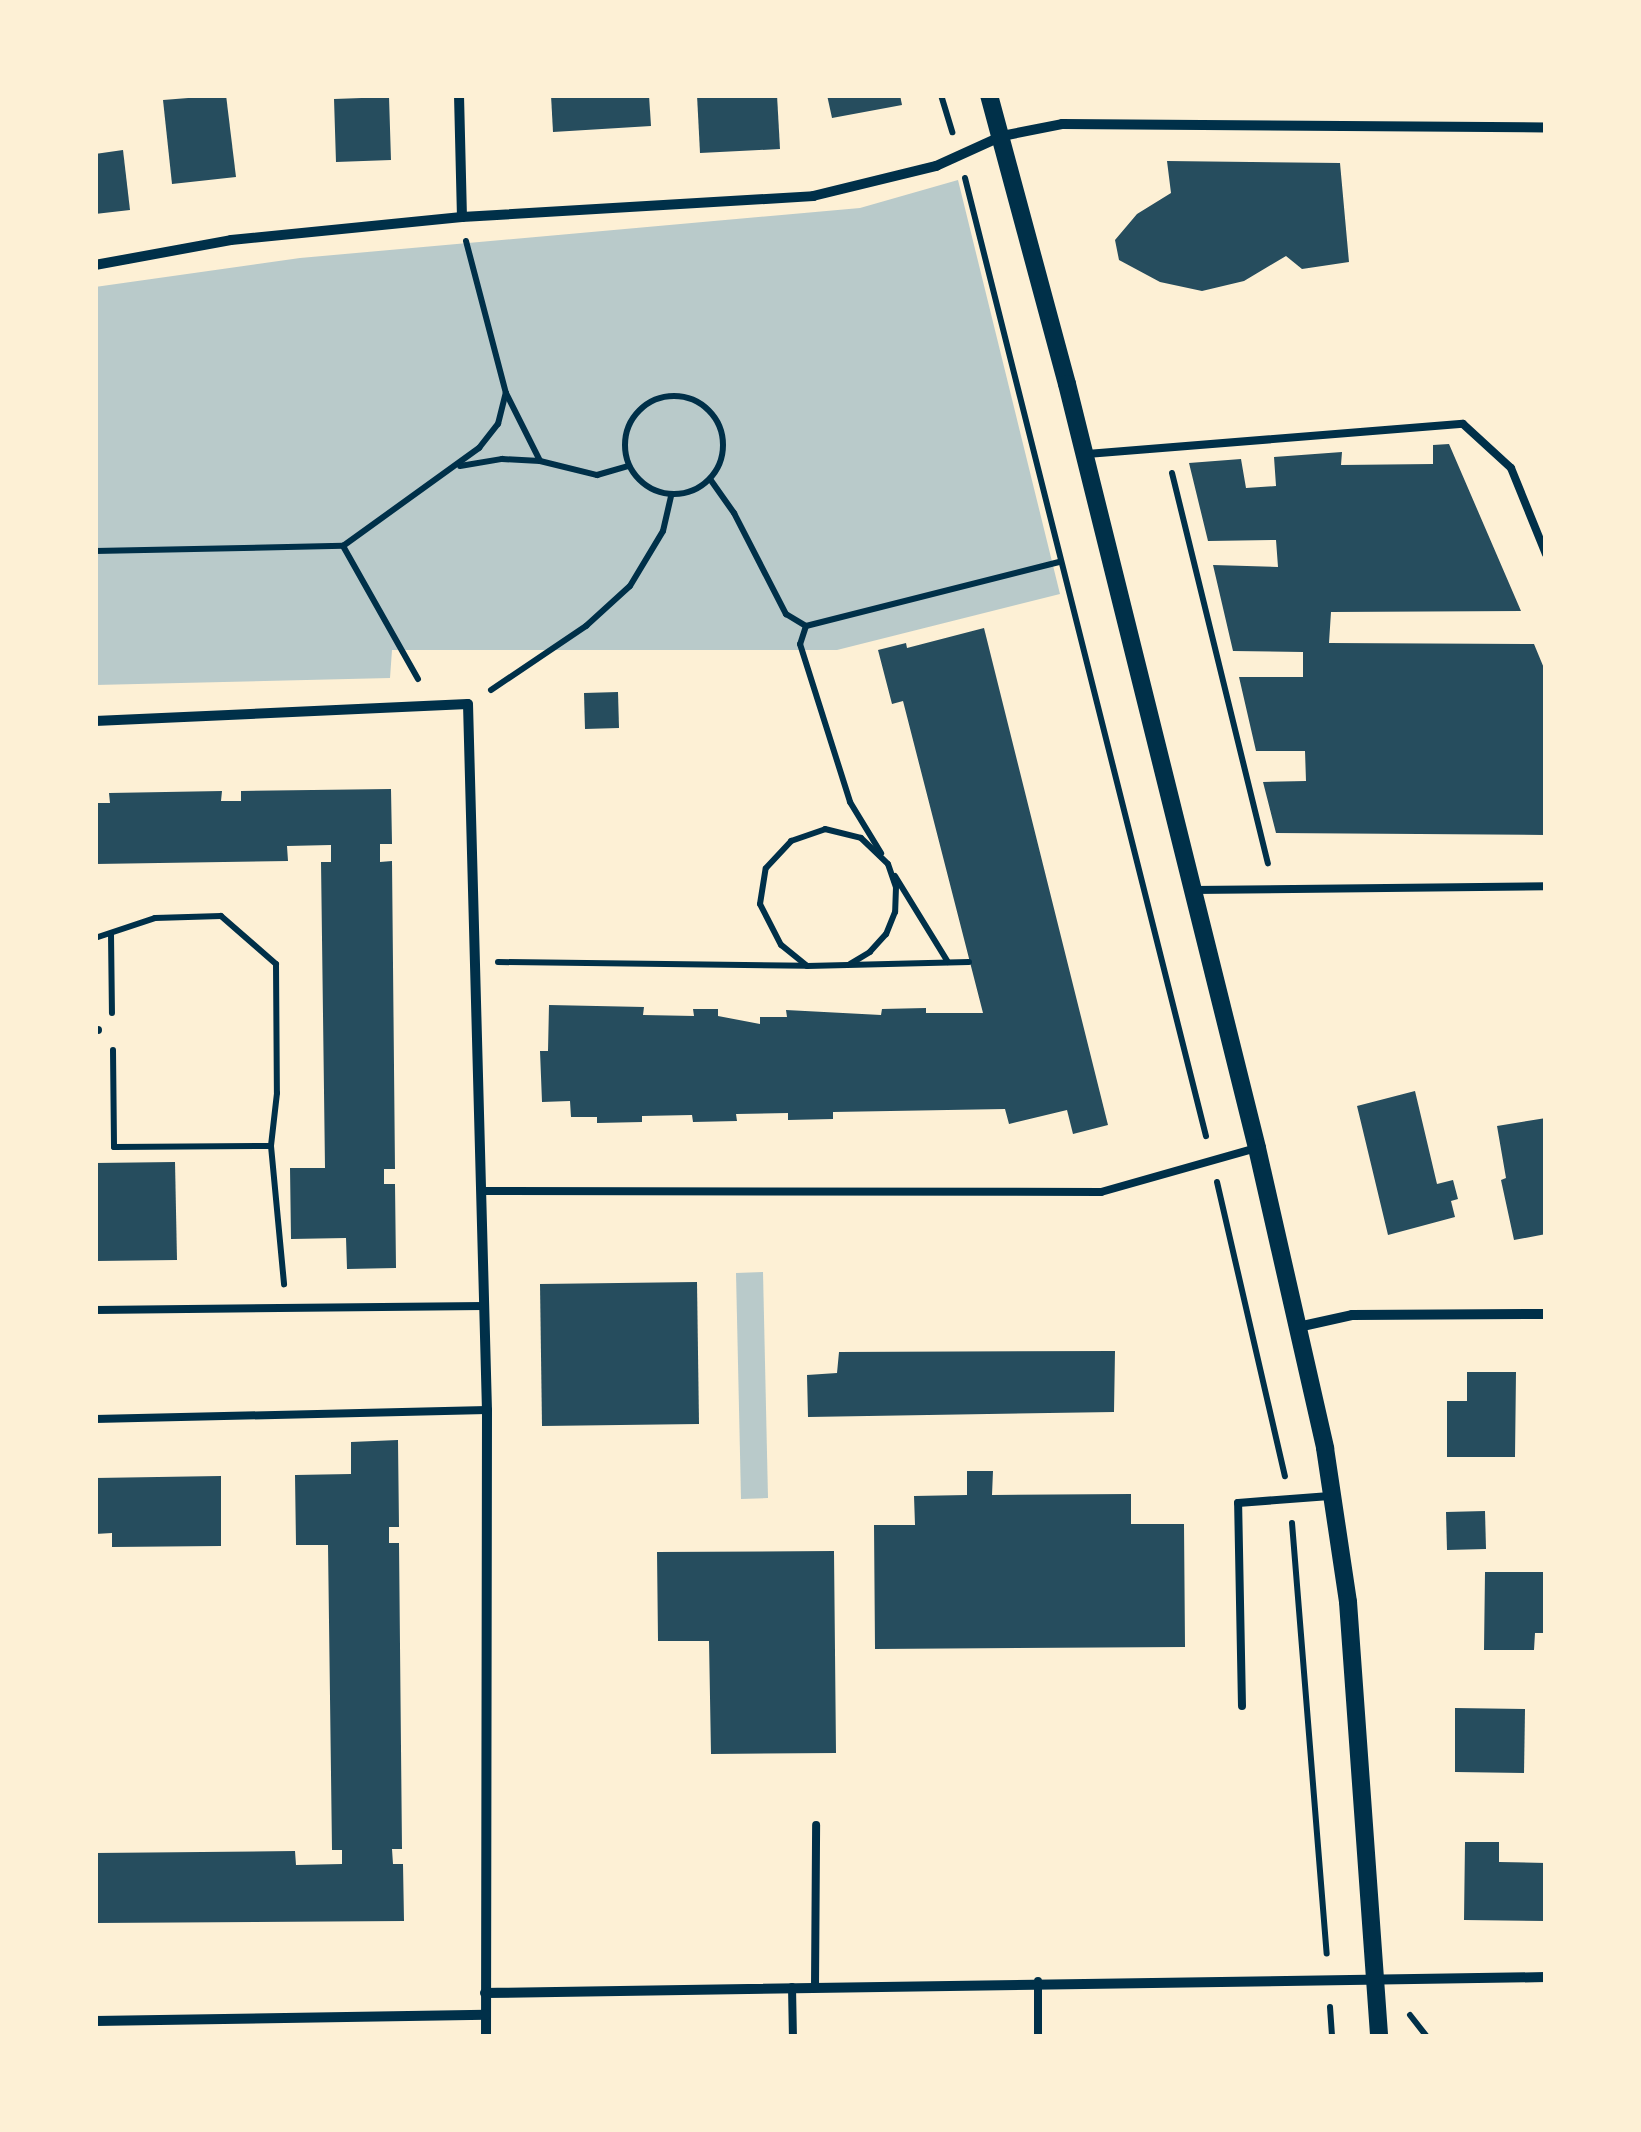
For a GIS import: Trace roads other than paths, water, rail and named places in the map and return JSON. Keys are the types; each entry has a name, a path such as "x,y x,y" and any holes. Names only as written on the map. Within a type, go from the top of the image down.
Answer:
{"street":[{"path":"459,95 462,217"},
{"path":"989,95 1084,454 1257,1148 1334,1496 1348,1602 1378,2037"},
{"path":"95,265 231,240 462,217 814,196 960,157 1002,136 1062,124 1546,127"},
{"path":"95,721 468,704 488,1410 486,2037"},
{"path":"1298,1327 1352,1316 1546,1314"},
{"path":"486,1993 1038,1981 1546,1976"},
{"path":"95,2020 486,2015"}],"lane":[{"path":"1084,454 1464,424 1511,468 1546,554"},
{"path":"1193,890 1546,886"},
{"path":"482,1191 1101,1192 1257,1148"},
{"path":"95,1310 484,1306"},
{"path":"95,1419 488,1410"},
{"path":"1242,1706 1238,1503 1334,1496"},
{"path":"816,1825 816,1986"},
{"path":"1038,1981 1038,2037"},
{"path":"792,1987 793,2037"}]}
